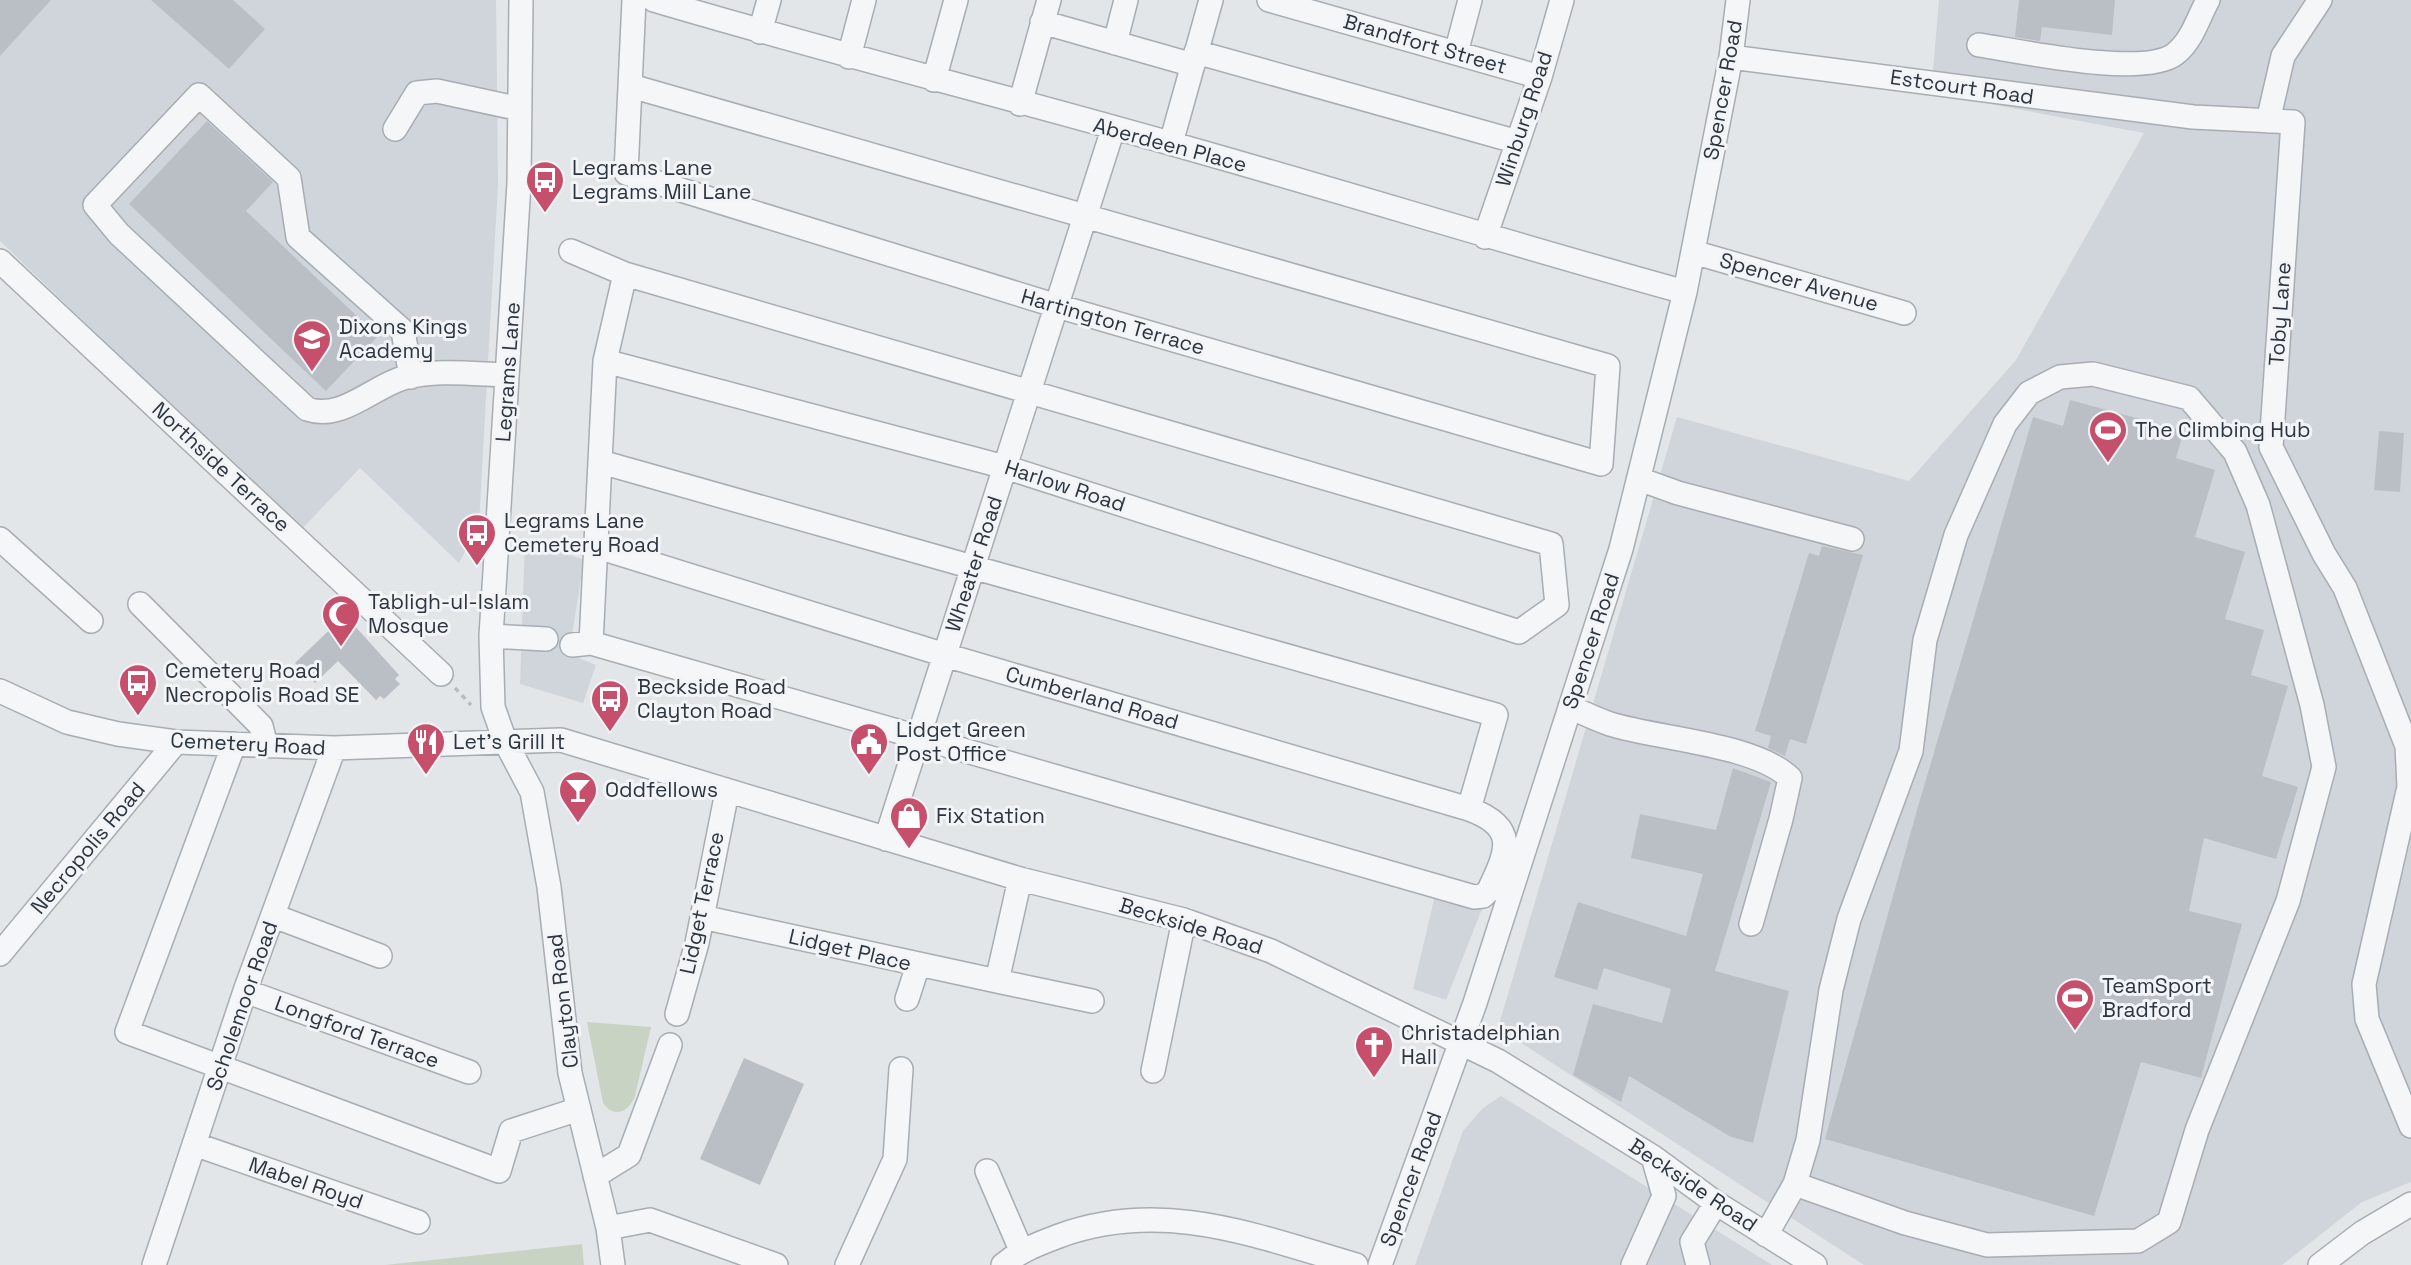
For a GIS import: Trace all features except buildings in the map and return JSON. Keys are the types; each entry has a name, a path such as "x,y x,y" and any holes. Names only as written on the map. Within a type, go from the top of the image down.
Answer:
{"street":[{"name":"Legrams Lane","path":"505,741 493,707 491,636 519,183 521,0"},
{"path":"634,0 631,86 1086,215"},
{"name":"Aberdeen Place","path":"654,0 694,6 760,32 1171,143 1485,237 1685,292"},
{"path":"760,32 769,0"},
{"path":"849,57 864,0"},
{"path":"934,80 956,0"},
{"path":"1115,43 1126,0"},
{"path":"1171,143 1211,0"},
{"name":"Brandfort Street","path":"1269,0 1540,77"},
{"path":"1456,53 1470,0"},
{"name":"Winburg Road","path":"1485,237 1540,77 1562,0"},
{"name":"Spencer Road","path":"1380,1265 1475,1003 1622,550 1685,292 1731,57 1738,0"},
{"path":"1979,46 2099,63 2148,63 2172,57 2185,45 2208,0"},
{"path":"2268,121 2283,56 2320,0"},
{"path":"1020,104 1046,11 1115,43 1195,59 1518,142"},
{"name":"Estcourt Road","path":"1731,57 2193,117"},
{"name":"Hartington Terrace","path":"631,86 626,173 1057,306 1601,464 1608,366 1086,215"},
{"path":"396,129 417,93 438,92 520,109"},
{"path":"411,377 402,331 298,237 289,178 199,95 95,205 119,234 307,409 321,414 411,377 437,373 507,375"},
{"name":"Toby Lane","path":"2193,117 2293,122 2271,447 2324,554 2344,588 2407,746 2409,787 2364,984 2367,1019 2411,1126"},
{"name":"Wheater Road","path":"886,839 1113,129"},
{"path":"571,251 625,274 1029,393"},
{"name":"Spencer Avenue","path":"1693,252 1904,313"},
{"name":"Northside Terrace","path":"0,261 441,674"},
{"path":"625,274 604,361 598,547 581,644 919,738"},
{"name":"Harlow Road","path":"604,361 1005,467 1519,632 1557,605 1552,544 1029,393"},
{"path":"1766,1235 1805,1188 1808,1139 1831,990 1849,919 1911,751 1925,640 1956,535 2005,424 2029,393 2060,377 2094,374 2189,398 2235,452 2258,505 2312,705 2324,767 2287,901 2197,1130 2169,1222 2138,1241 1987,1245 1905,1223 1805,1188"},
{"path":"601,462 1496,715 1469,809"},
{"path":"1639,479 1678,493 1853,539"},
{"path":"0,539 90,621"},
{"name":"Cumberland Road","path":"598,547 945,655 1469,809 1497,822 1504,831 1506,842 1489,890 1483,896 1474,897 919,738"},
{"path":"140,604 261,726 267,746"},
{"path":"491,636 546,639"},
{"name":"Cemetery Road","path":"0,691 67,722 118,734 176,742 334,748 505,741"},
{"path":"1570,707 1610,724 1755,758 1781,769 1790,778 1751,924"},
{"name":"Beckside Road","path":"505,741 561,740 1020,879 1184,920 1272,951 1498,1060 1653,1157 1716,1203 1815,1265"},
{"name":"Clayton Road","path":"505,741 532,792 549,887 570,1073 608,1228 613,1265"},
{"name":"Necropolis Road","path":"0,954 176,742"},
{"path":"234,744 127,1032 499,1171 512,1131 579,1109"},
{"name":"Scholemoor Road","path":"155,1265 245,991 334,748"},
{"name":"Lidget Terrace","path":"677,1014 702,916 727,792"},
{"path":"997,981 1020,879"},
{"path":"274,916 380,956"},
{"name":"Lidget Place","path":"702,916 1092,1001"},
{"path":"1153,1071 1184,920"},
{"path":"907,999 918,965"},
{"name":"Longford Terrace","path":"245,991 469,1072"},
{"path":"595,1176 629,1155 670,1045"},
{"path":"847,1265 895,1159 901,1069"},
{"name":"Mabel Royd","path":"194,1144 418,1222"},
{"path":"1633,1265 1664,1196 1653,1157"},
{"path":"987,1171 1021,1250"},
{"path":"1698,1265 1692,1242 1716,1203"},
{"path":"2320,1265 2362,1233 2411,1204"},
{"path":"1003,1265 1021,1250 1082,1227 1149,1218 1198,1221 1356,1265"},
{"path":"608,1228 650,1220 776,1265"}],"shaded area":[{"name":"Dixons Kings Academy","path":"0,0 496,0 498,184 479,524 459,563 360,468 301,530 0,241"},
{"path":"1939,0 2411,0 2411,1182 2362,1202 2282,1265 1864,1265 1498,1028 1677,417 1909,481 2016,360 2144,133 1931,93"},
{"path":"525,539 584,560 569,654 596,665 583,703 520,684"},
{"path":"1435,895 1482,909 1446,1000 1413,989"},
{"path":"1501,1096 1772,1265 1415,1265 1463,1131 1483,1108"}],"green space":[{"path":"587,1022 651,1027 635,1096 621,1112 612,1111 603,1103"},
{"path":"582,1244 584,1265 385,1265"}],"place":[{"name":"Legrams Lane Legrams Mill Lane","path":"545,214"},
{"name":"Dixons Kings Academy","path":"312,373"},
{"name":"The Climbing Hub","path":"2108,464"},
{"name":"Legrams Lane Cemetery Road","path":"477,567"},
{"name":"Tabligh-ul-Islam Mosque","path":"341,648"},
{"name":"Cemetery Road Necropolis Road SE","path":"138,717"},
{"name":"Beckside Road Clayton Road","path":"610,733"},
{"name":"Let's Grill It","path":"426,776"},
{"name":"Lidget Green Post Office","path":"869,776"},
{"name":"Oddfellows","path":"578,824"},
{"name":"Fix Station","path":"909,850"},
{"name":"TeamSport Bradford","path":"2075,1032"},
{"name":"Christadelphian Hall","path":"1374,1079"}]}
